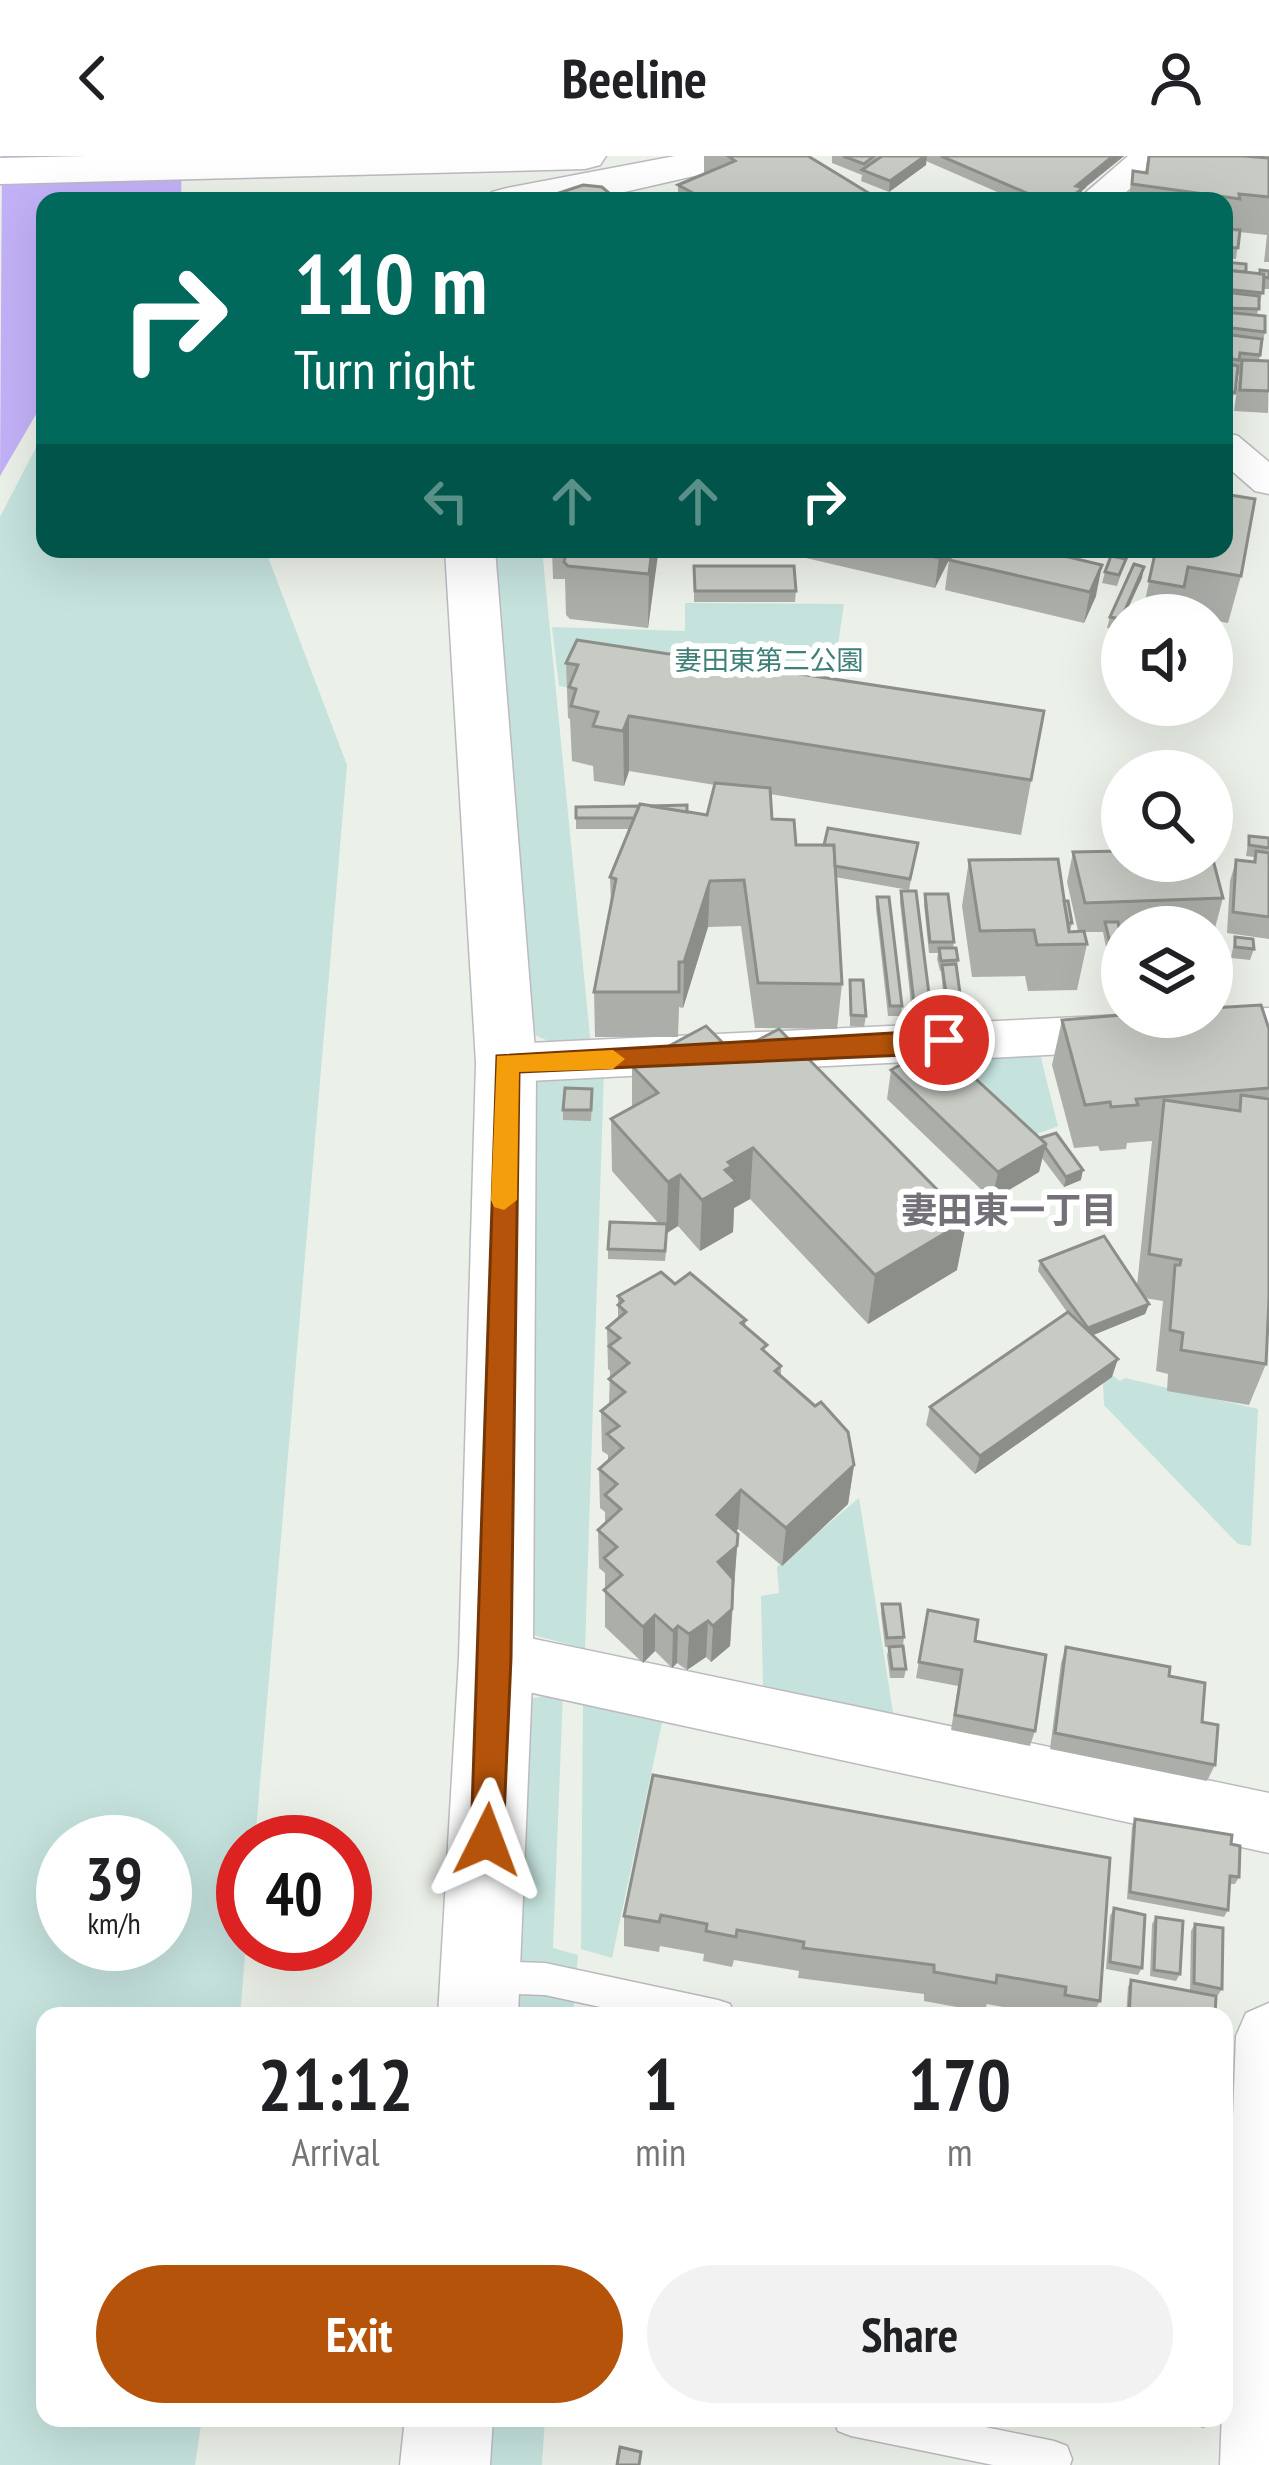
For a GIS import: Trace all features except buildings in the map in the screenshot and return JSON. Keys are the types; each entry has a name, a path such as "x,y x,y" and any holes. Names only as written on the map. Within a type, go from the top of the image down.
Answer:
{"street":[{"path":"0,170 585,156"},
{"path":"561,192 644,178 727,156"},
{"path":"1105,192 1150,156"},
{"path":"1233,452 1269,482"},
{"path":"471,558 506,1063 496,1658 479,1996"},
{"path":"506,1063 1269,1026"},
{"path":"496,1658 1269,1823"},
{"path":"1257,2465 1269,2036"},
{"path":"445,2465 448,2427"}],"lane":[{"path":"479,1996 544,1979 676,2007"},
{"path":"895,2427 1054,2459"}],"green space":[{"path":"36,447 36,558 268,558 347,765 257,1815 216,1815 216,1971 244,1971 241,2007 36,2007 36,2427 201,2427 195,2465 0,2465 0,517"},
{"path":"486,558 543,558 591,1047 559,1046 526,1031"},
{"name":"妻田東第二公園","path":"685,603 844,604 829,706 800,721 559,686 552,627 685,631"},
{"path":"1038,1046 1058,1126 1016,1142 918,1052"},
{"path":"604,1072 585,1649 530,1634 530,1084 545,1073"},
{"path":"1112,1375 1120,1381 1125,1378 1258,1409 1251,1546 1238,1544 1104,1405 1103,1381"},
{"path":"859,1498 896,1731 779,1706 763,1685 761,1596 779,1593 777,1567"},
{"path":"563,1692 553,1948 578,1955 574,2007 503,2007 525,1700"},
{"path":"583,1698 663,1718 612,1958 581,1949"},
{"path":"477,2427 544,2427 542,2465 475,2465"}],"shaded area":[{"path":"2,156 182,156 181,192 36,192 36,414 0,476"}],"slow traffic":[{"path":"504,1200 506,1063 613,1059"}],"district":[{"name":"妻田東一丁目","path":"1009,1209"}],"route":[{"path":"487,1840 496,1658 506,1063 944,1040"}]}
